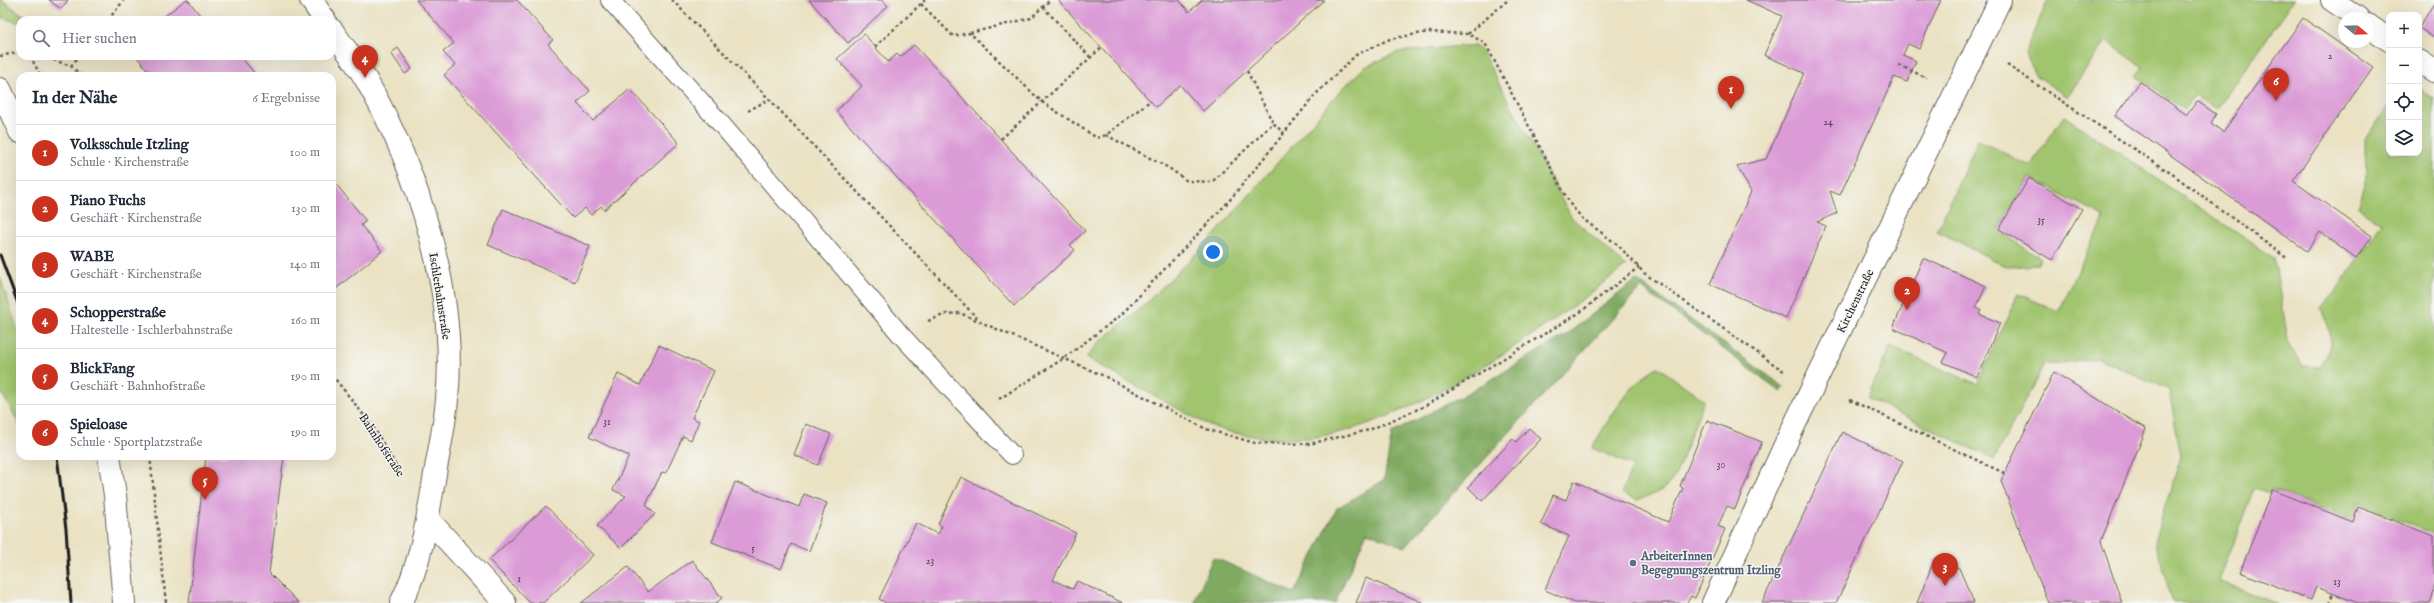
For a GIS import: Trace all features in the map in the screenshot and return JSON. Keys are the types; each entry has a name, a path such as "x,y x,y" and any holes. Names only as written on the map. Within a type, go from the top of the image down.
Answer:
{"street":[{"path":"311,0 322,16"},
{"name":"Kirchenstraße","path":"1713,603 1790,434 2000,0"},
{"path":"2332,0 2349,12"},
{"path":"2374,29 2386,38"},
{"name":"Ischlerbahnstraße","path":"336,36 365,78 397,142 428,226 440,280 448,335 448,399 428,519 408,591 401,603"},
{"path":"2422,63 2434,71"},
{"path":"0,89 16,123"},
{"path":"110,460 115,495 124,603"},
{"path":"428,519 505,603"}],"lane":[{"path":"610,0 722,125 901,335 975,413 1012,455"}],"path":[{"path":"111,16 124,0"},
{"path":"672,0 769,99 979,320"},
{"path":"875,47 926,0"},
{"path":"921,4 953,36 1031,18 1050,0"},
{"path":"1468,34 1508,0"},
{"path":"1043,7 1091,58"},
{"path":"970,33 1042,102 1097,138 1106,135 1150,101"},
{"path":"975,413 1063,359 1121,315 1229,201 1315,95 1356,55 1390,39 1420,33 1468,34 1485,42 1570,204 1583,219 1618,245 1639,267 1790,376"},
{"path":"1001,139 1102,48"},
{"path":"0,56 16,53"},
{"path":"32,60 39,72"},
{"path":"54,60 71,66 78,72"},
{"path":"71,66 76,60"},
{"path":"1899,65 1929,79"},
{"path":"2008,65 2175,176 2288,259"},
{"path":"1247,71 1273,123 1284,133"},
{"path":"722,125 769,99"},
{"path":"1106,135 1169,168 1187,181 1212,182 1273,123"},
{"path":"901,335 911,327 946,314 960,313 979,320 1063,359 1104,376 1206,429 1255,443 1309,444 1369,430 1425,406 1579,313 1639,267"},
{"name":"Bahnhofstraße","path":"336,380 374,428 428,519"},
{"path":"1850,400 2004,473"},
{"path":"150,460 166,603"},
{"path":"2329,603 2333,593"}],"green space":[{"path":"0,0 24,16 16,16 16,22 0,17"},
{"path":"2048,0 2294,0 2217,109 2195,96 2184,109 2136,76 2143,67 2106,41 2067,97 2035,75 2025,52"},
{"path":"1475,46 1481,50 1572,218 1626,266 1557,318 1517,345 1475,372 1432,396 1389,416 1347,430 1308,438 1288,439 1256,437 1219,429 1191,416 1086,358 1097,344 1141,308 1211,239 1341,90 1365,67 1398,52"},
{"path":"2422,90 2434,99 2434,534 2358,503 2352,520 2271,489 2270,493 2254,488 2219,581 2277,603 2173,603 2154,541 2181,457 2169,390 2098,358 2044,365 1994,459 1867,398 1890,347 1977,384 2018,294 2059,311 2104,217 2029,177 1998,230 2041,259 2037,265 2008,267 1937,231 1978,140 2030,166 2064,116 2274,258 2288,341 2301,366 2319,367 2328,351 2330,344 2330,332 2321,308 2334,293 2382,223 2358,207 2366,183 2365,139 2386,108 2386,156 2422,156"},
{"path":"0,277 16,324 16,418 0,390"},
{"path":"1636,280 1784,387 1781,392 1641,288 1405,547 1367,532 1335,603 1194,603 1213,557 1294,593 1337,508 1384,480 1392,433 1484,384 1567,334"},
{"path":"1658,367 1704,400 1676,474 1672,480 1660,491 1637,500 1621,493 1633,466 1592,448 1620,403 1639,381"}],"building":[{"path":"49,0 68,0 61,9"},
{"path":"185,0 188,0 201,16 165,16"},
{"path":"416,0 517,0 553,40 548,44 590,91 577,103 593,121 630,89 679,143 604,210 601,206 591,215 585,208 573,218 444,75 455,65 443,52 454,43"},
{"path":"809,0 882,0 888,6 848,43"},
{"path":"1058,0 1179,0 1189,12 1202,0 1324,0 1203,111 1180,85 1156,107"},
{"path":"1746,0 1941,0 1919,49 1908,44 1903,55 1916,61 1907,82 1894,77 1840,195 1830,191 1837,213 1817,222 1826,226 1786,318 1710,284 1751,192 1737,166 1766,159 1804,73 1764,55 1782,16"},
{"path":"2434,3 2434,38 2422,30 2422,23"},
{"path":"2303,18 2338,42 2338,48 2346,48 2373,67 2293,181 2372,236 2356,258 2320,232 2307,251 2115,116 2140,82 2187,115 2197,101 2216,114 2211,123 2223,132"},
{"path":"864,34 888,62 897,54 900,57 914,45 1085,231 1070,245 1075,250 1014,306 836,111 862,86 837,59"},
{"path":"398,48 412,69 405,74 391,53"},
{"path":"139,60 243,60 254,72 149,72"},
{"path":"2029,178 2082,209 2052,260 1999,229"},
{"path":"336,184 366,221 361,225 382,251 336,289"},
{"path":"503,209 590,246 575,282 488,245"},
{"path":"1923,258 1986,286 1976,308 1981,310 1979,314 2000,323 1977,377 1943,362 1948,353 1893,328"},
{"path":"659,345 714,371 692,418 699,421 691,440 683,436 666,473 662,472 646,505 655,514 621,548 597,526 626,496 613,490 629,456 589,437 618,374 640,385"},
{"path":"2054,372 2146,429 2101,541 2122,603 2048,603 2001,481"},
{"name":"ArbeiterInnen Begegnungszentrum Itzling","path":"1707,420 1762,442 1735,509 1727,506 1718,526 1725,529 1695,598 1691,596 1687,603 1575,603 1545,590 1569,536 1541,524 1553,495 1566,500 1574,481 1668,522 1683,488 1680,486"},
{"path":"806,424 831,434 818,465 794,455"},
{"path":"1529,428 1541,439 1482,501 1468,487 1513,439 1516,442"},
{"path":"1842,432 1903,461 1836,603 1762,603"},
{"path":"206,460 283,460 269,573 299,603 189,603"},
{"path":"961,477 1076,533 1053,580 1073,589 1077,581 1123,603 886,603 879,599 916,523 938,534 942,526 938,524"},
{"path":"735,482 799,507 804,494 827,503 809,551 791,544 781,569 712,542"},
{"path":"2272,490 2353,522 2358,507 2434,536 2434,592 2430,603 2358,603 2316,587 2311,600 2240,572"},
{"path":"546,506 593,555 543,603 530,603 489,560"},
{"path":"1935,558 1959,568 1974,603 1917,603"},
{"path":"692,560 722,598 716,603 581,603 628,567 648,592"},
{"path":"1366,578 1424,603 1356,603"}],"railway":[{"path":"0,255 16,298"},
{"path":"57,460 66,529 71,603"}],"place":[{"name":"Schopperstraße","path":"365,78"},
{"name":"Spieloase","path":"2276,101"},
{"name":"Volksschule Itzling","path":"1731,109"},
{"name":"Piano Fuchs","path":"1907,310"},
{"name":"BlickFang","path":"205,500"},
{"name":"ArbeiterInnen Begegnungszentrum Itzling","path":"1633,563"},
{"name":"WABE","path":"1945,586"}]}
